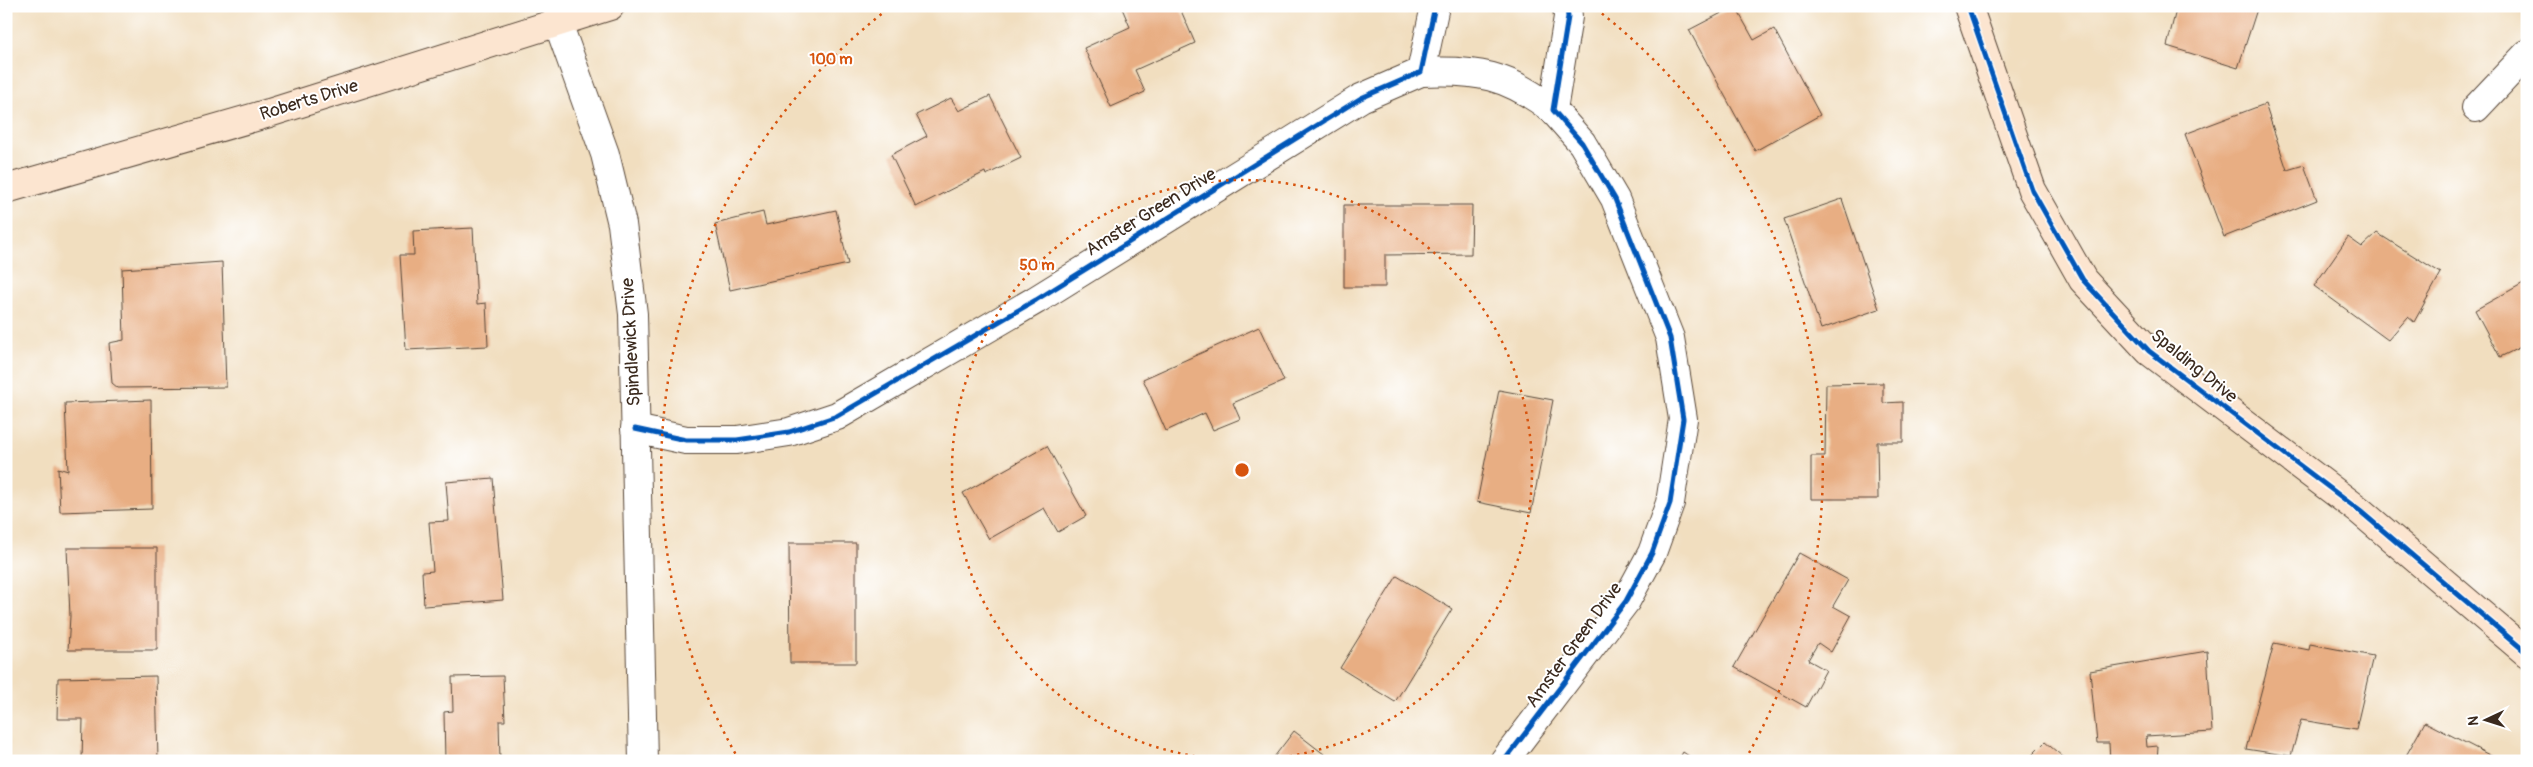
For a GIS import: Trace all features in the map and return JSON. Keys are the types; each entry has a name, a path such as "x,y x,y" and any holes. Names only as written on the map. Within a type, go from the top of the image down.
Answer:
{"street":[{"name":"Roberts Drive","path":"6,189 269,112 610,6"},
{"path":"1421,72 1435,6"},
{"path":"1553,110 1568,17 1567,6"},
{"name":"Spalding Drive","path":"1968,6 2032,190 2083,280 2149,351 2360,511 2527,653"},
{"name":"Spindlewick Drive","path":"558,23 605,154 622,224 633,314 643,761"},
{"path":"2476,108 2527,54"},
{"name":"Amster Green Drive","path":"635,429 686,440 738,440 789,432 837,416 1036,300 1361,98 1421,72 1458,70 1494,76 1529,91 1553,110 1582,143 1615,199 1670,338 1683,419 1670,503 1652,553 1626,601 1504,761"}],"building":[{"path":"1121,6 1179,6 1195,43 1135,70 1145,92 1111,107 1084,48 1130,27"},
{"path":"1735,6 1754,40 1774,29 1820,115 1755,151 1689,30"},
{"path":"2177,6 2258,6 2238,68 2167,46"},
{"path":"990,96 1021,158 986,175 985,172 916,207 891,155 927,136 916,115 951,98 959,111"},
{"path":"2265,104 2287,170 2304,165 2317,200 2224,237 2185,134"},
{"path":"1842,199 1879,309 1821,329 1784,219"},
{"path":"1344,205 1472,205 1471,254 1385,255 1385,287 1344,287"},
{"path":"836,210 848,264 730,290 715,224 763,212 766,225"},
{"path":"473,228 477,304 486,303 488,346 406,350 400,255 414,255 413,231"},
{"path":"2377,233 2441,273 2414,322 2408,317 2388,340 2314,286 2348,237 2362,247"},
{"path":"222,262 226,387 118,388 112,383 109,343 124,340 122,269"},
{"path":"2527,281 2527,344 2500,357 2475,310"},
{"path":"1259,327 1284,381 1233,403 1240,419 1213,430 1205,413 1166,431 1143,379"},
{"path":"1883,383 1883,403 1903,402 1903,442 1877,442 1878,499 1811,499 1811,456 1825,456 1826,384"},
{"path":"1499,390 1553,400 1531,513 1477,502"},
{"path":"151,400 152,509 60,512 58,468 68,471 65,403"},
{"path":"1047,446 1086,516 1058,532 1044,508 989,539 963,493"},
{"path":"493,478 503,600 424,606 422,572 433,571 429,522 449,521 446,482"},
{"path":"789,543 856,543 856,663 790,663"},
{"path":"67,548 157,548 157,650 68,650 70,616"},
{"path":"1799,553 1848,580 1833,606 1851,616 1831,652 1818,643 1808,660 1826,670 1806,707 1734,667"},
{"path":"1397,576 1452,609 1395,702 1340,668"},
{"path":"2274,643 2309,650 2310,644 2373,656 2356,729 2301,720 2291,756 2246,749"},
{"path":"2207,651 2212,732 2146,736 2147,747 2158,746 2157,761 2110,761 2109,743 2097,743 2090,671"},
{"path":"156,676 158,761 82,761 83,719 57,719 58,678"},
{"path":"503,676 505,721 499,721 500,761 445,761 444,712 453,711 452,677"},
{"path":"2425,722 2501,761 2403,761"},
{"path":"1294,731 1333,761 1271,761"},
{"path":"2045,742 2068,761 2026,761"},
{"path":"1683,752 1696,761 1678,761"}],"cycle path":[{"path":"635,429 686,440 737,440 789,432 837,416 1036,300 1361,98 1421,72 1435,6"},
{"path":"1504,761 1626,601 1652,553 1670,503 1683,419 1670,338 1615,199 1582,143 1553,110 1568,17 1567,6"},
{"path":"1968,6 2032,190 2083,280 2149,351 2360,511 2527,653"}]}
